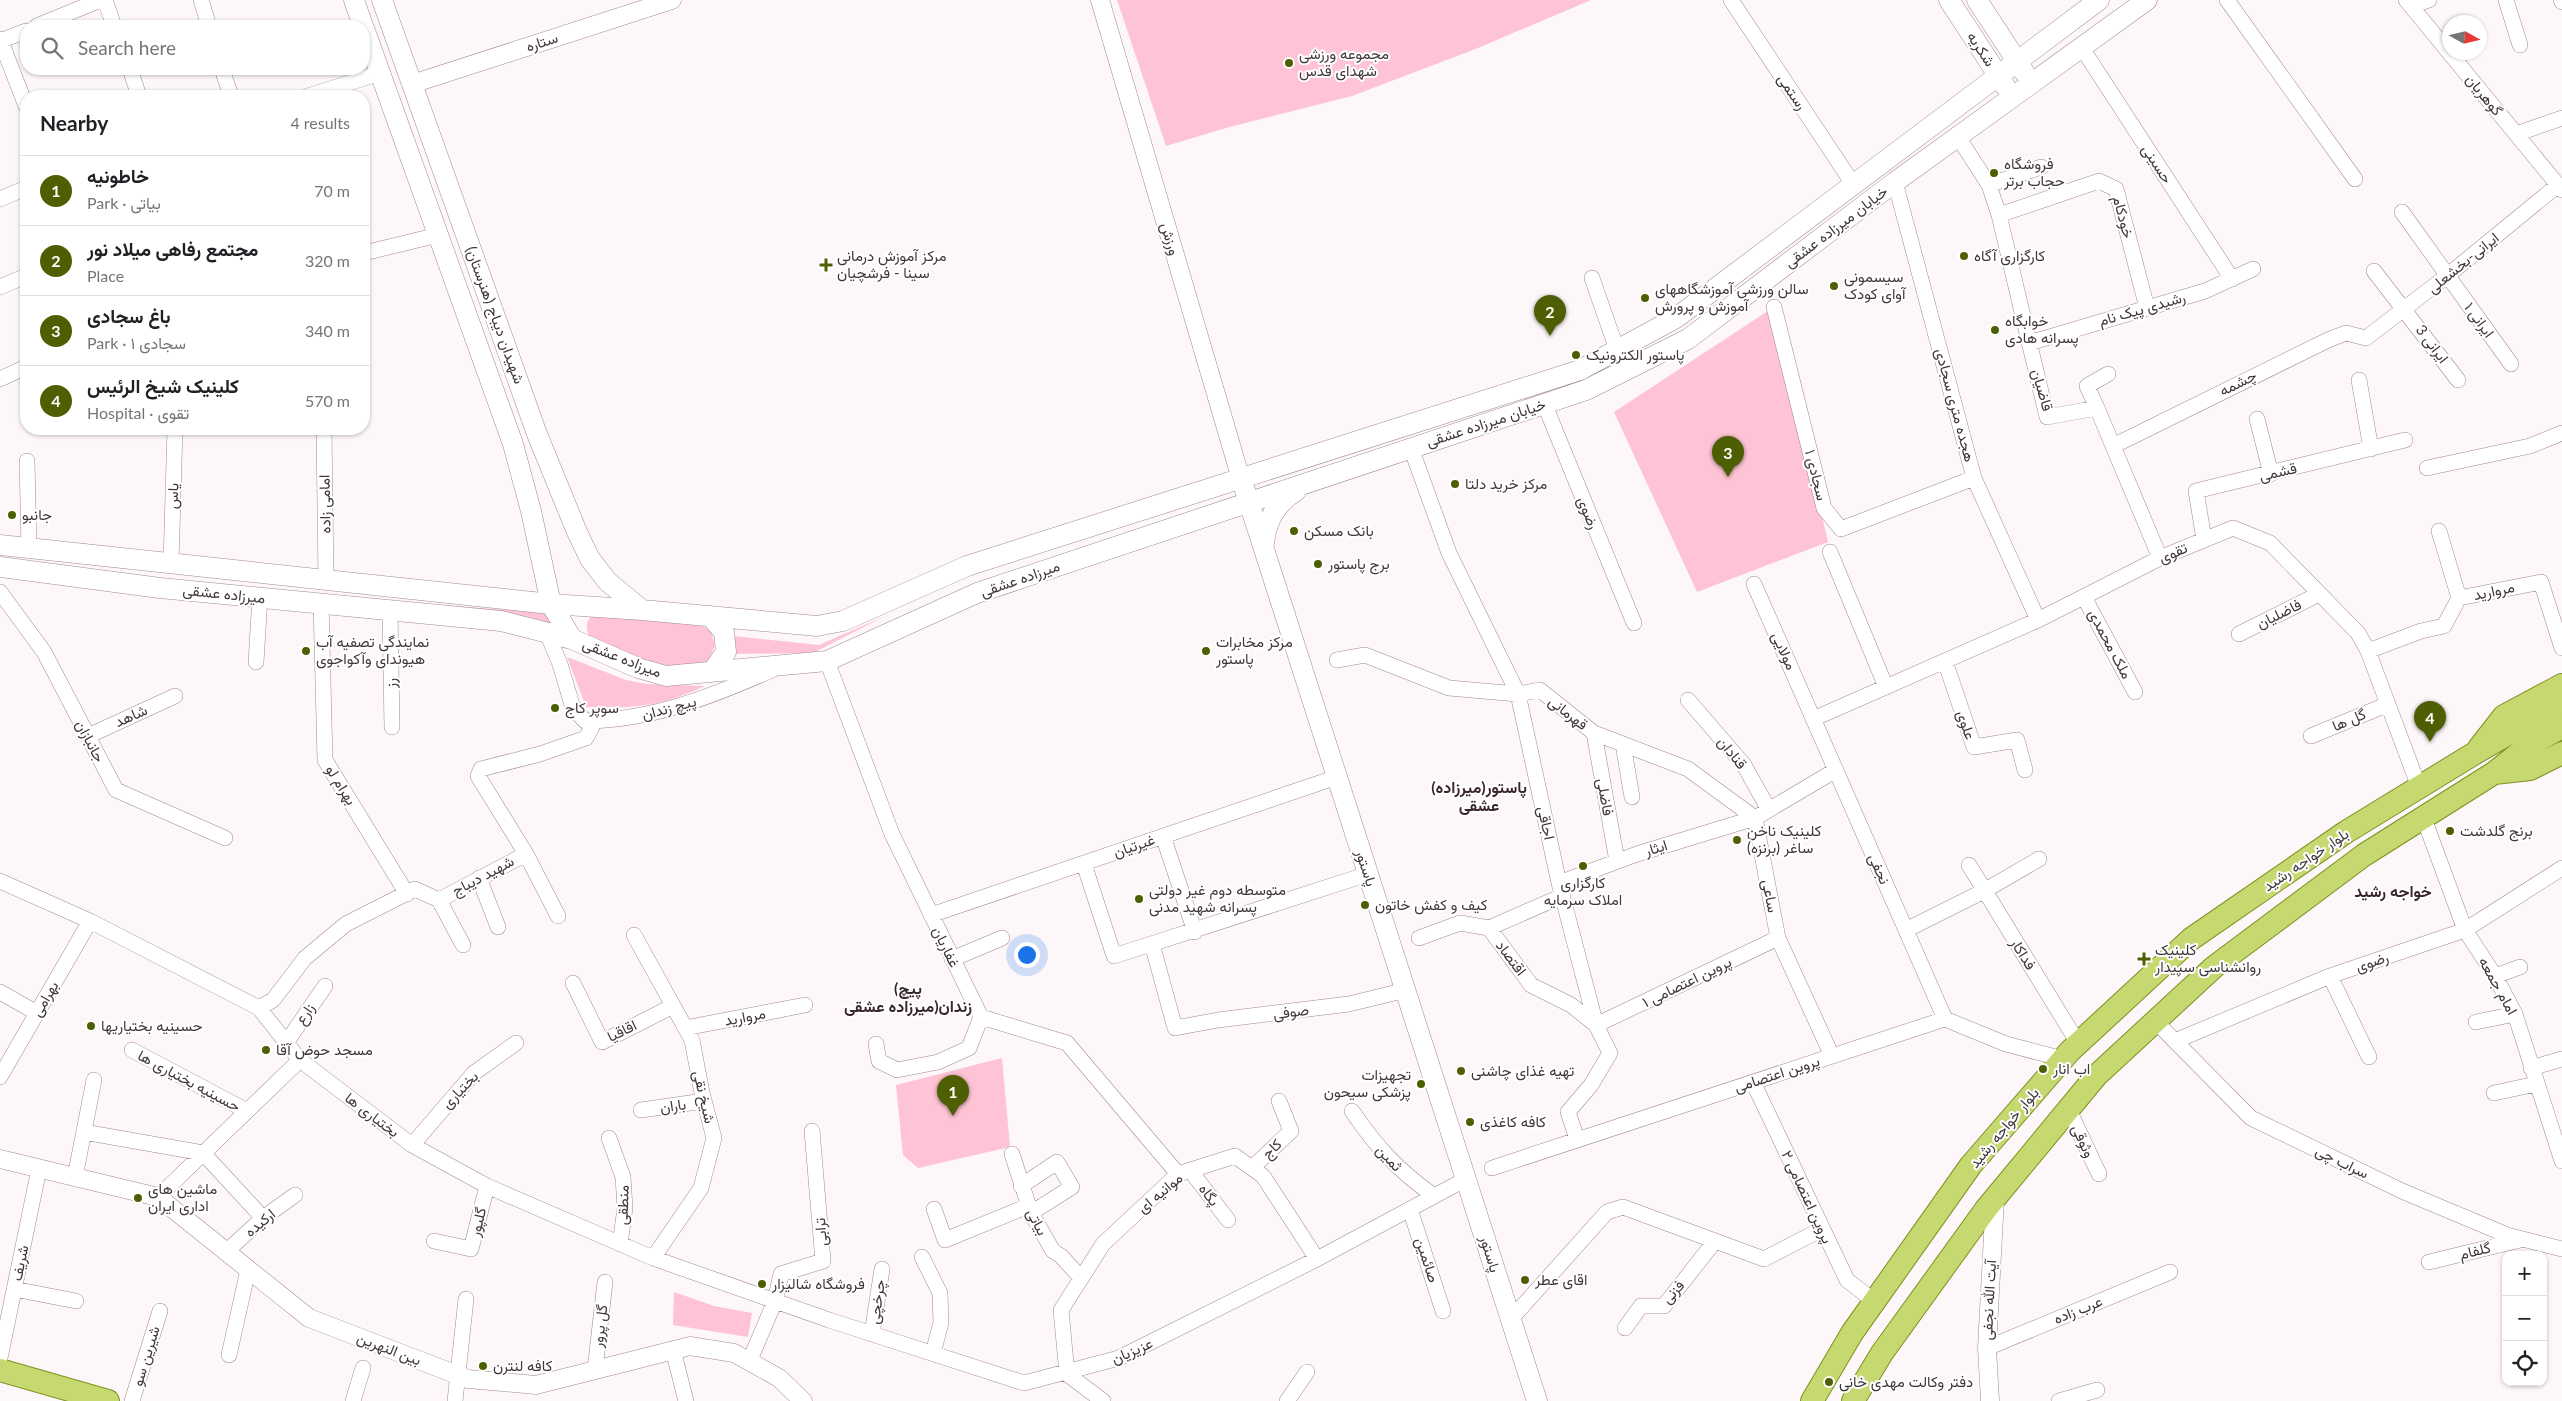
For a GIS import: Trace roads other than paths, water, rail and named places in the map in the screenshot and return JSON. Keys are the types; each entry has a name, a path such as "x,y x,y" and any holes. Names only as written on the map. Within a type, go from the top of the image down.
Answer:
{"main road":[{"name":"شهیدان دیباج (هنرستان)","path":"354,0 361,20"},
{"name":"شهیدان دیباج (هنرستان)","path":"382,0 537,434 577,532 590,559 608,582 642,610"},
{"name":"شکریه","path":"1949,0 2013,98"},
{"name":"شکریه","path":"1977,0 2033,84"},
{"name":"خیابان میرزاده عشقی","path":"1241,478 1580,370 1676,318 2099,0"},
{"name":"خیابان میرزاده عشقی","path":"1249,502 1586,390 1688,339 1895,182 2147,0"},
{"name":"شهیدان دیباج (هنرستان)","path":"370,44 514,444 551,604 572,639"},
{"path":"514,444 537,434"},
{"name":"پاستور","path":"1241,478 1537,1401"},
{"name":"میرزاده عشقی","path":"0,545 551,604 642,610 817,626 843,621 968,566 1241,478"},
{"path":"1264,549 1268,521 1278,504 1314,480"},
{"name":"میرزاده عشقی","path":"0,567 160,588 501,621 572,639 638,668 666,676 827,661 976,593 1249,502"},
{"path":"968,566 976,593"},
{"path":"710,616 724,632 726,652 712,672"},
{"path":"2474,753 2504,716 2562,685"},
{"path":"2522,739 2562,704"},
{"path":"2522,739 2562,728"},
{"name":"بلوار خواجه رشید","path":"1812,1401 1852,1333 1971,1165 2070,1051 2191,939 2346,832 2474,753 2522,739"},
{"name":"بلوار خواجه رشید","path":"1853,1401 1882,1353 1994,1198 2096,1076 2214,967 2364,854 2494,773 2522,739"},
{"path":"2494,773 2530,769 2562,753"},
{"path":"0,1370 108,1401"},
{"path":"0,1386 53,1401"}],"street":[{"path":"52,20 100,0"},
{"path":"105,0 112,20"},
{"path":"201,0 207,20"},
{"name":"ستاره","path":"412,84 672,0"},
{"name":"ورزش","path":"1100,0 1241,478"},
{"name":"رستمی","path":"1731,0 1854,184"},
{"path":"2227,0 2355,179"},
{"path":"2409,3 2429,0"},
{"path":"2506,0 2520,45"},
{"name":"گوهریان","path":"2409,3 2560,187"},
{"path":"20,33 0,40 20,91"},
{"name":"حسینی","path":"2082,48 2232,279"},
{"path":"327,90 380,73"},
{"path":"132,75 137,90"},
{"path":"224,75 229,90"},
{"path":"2516,134 2562,118"},
{"name":"قاضیان","path":"1958,137 1989,185 2000,215 2047,417 2097,408"},
{"path":"1989,185 2042,167"},
{"name":"خودکام","path":"2000,215 2099,181 2116,189 2147,308"},
{"name":"هجده متری سجادی","path":"1895,182 1974,478 2038,620"},
{"name":"ایرانی-بخشعلی","path":"2366,338 2406,309 2560,187"},
{"path":"0,199 20,191"},
{"name":"ایرانی ۱","path":"2402,212 2511,364"},
{"path":"370,252 438,235"},
{"name":"رشیدی پیک نام","path":"2029,343 2205,291 2253,269"},
{"name":"ایرانی 3","path":"2374,271 2406,309 2458,380"},
{"path":"1592,278 1617,350"},
{"path":"0,287 20,279"},
{"name":"سجادی ۱","path":"1774,307 1824,508 1841,529 1974,478"},
{"name":"چشمه","path":"2113,446 2328,340 2346,333 2366,338"},
{"path":"0,379 20,370"},
{"path":"2108,374 2087,386 2160,558"},
{"path":"2359,380 2371,449"},
{"name":"رضوی","path":"1544,404 1634,623"},
{"path":"2258,419 2271,474"},
{"path":"2427,468 2530,446 2562,433"},
{"name":"یاس","path":"171,564 176,435"},
{"name":"امامی زاده","path":"324,435 326,580"},
{"name":"قشمی","path":"2204,539 2196,491 2405,440"},
{"name":"اجاقی","path":"1411,448 1449,553 1518,694 1561,890 1596,1025 1610,1053 1591,1085 1568,1112 1576,1139"},
{"path":"27,461 29,548"},
{"name":"تقوی","path":"1813,719 2038,620 2160,558 2233,528 2270,543 2358,633 2368,651 2386,704 2419,787"},
{"path":"2439,531 2459,598"},
{"path":"1830,552 1886,687"},
{"name":"مروارید","path":"2368,651 2421,631 2444,626 2459,598 2541,582 2562,648"},
{"name":"مولایی","path":"1754,584 1813,719"},
{"name":"جانبازان","path":"0,592 44,652 116,790 226,838"},
{"name":"فاضلیان","path":"2239,634 2319,594"},
{"path":"256,662 260,597"},
{"name":"ملک محمدی","path":"2084,597 2135,692"},
{"name":"بهرام لو","path":"321,603 325,760 406,894"},
{"name":"رز","path":"390,610 392,727"},
{"path":"546,633 560,664 573,708 585,721 595,721"},
{"name":"قهرمانی","path":"1337,660 1365,656 1450,688 1518,694 1540,690 1594,733 1688,769 1755,818"},
{"name":"غفاریان","path":"827,661 892,834 980,1017"},
{"name":"علوی","path":"1945,661 1974,747 2017,740 2025,770"},
{"name":"پیچ زندان","path":"595,721 613,721 668,711 728,690 783,665"},
{"name":"شاهد","path":"88,736 175,696"},
{"name":"قنادان","path":"1688,700 1744,765 1770,810"},
{"name":"گل ها","path":"2311,736 2386,704"},
{"name":"نجفی","path":"1813,719 1945,1019"},
{"name":"شهید دیباج","path":"259,1008 273,1000 305,958 346,924 415,889 439,900 526,854 478,776 482,769 540,754 586,738 595,721"},
{"name":"فاضلی","path":"1594,733 1617,861"},
{"path":"1623,744 1632,797"},
{"path":"1755,818 1836,770"},
{"name":"غیرتیان","path":"931,915 1337,777"},
{"name":"امام جمعه","path":"2423,816 2465,930 2495,976 2515,1014 2562,1162"},
{"name":"ایثار","path":"1489,928 1617,861 1755,818"},
{"name":"ساعی","path":"1755,818 1778,938 1832,1056"},
{"path":"1163,836 1195,932"},
{"path":"526,854 558,916"},
{"path":"1906,930 1984,891 2039,859"},
{"path":"1084,864 1114,956 1195,932 1368,874"},
{"name":"فداکار","path":"1969,865 2070,1051"},
{"name":"رضوی","path":"2175,1041 2330,976 2465,930 2562,868"},
{"path":"479,878 498,928"},
{"name":"بختیاری ها","path":"0,881 90,921 259,1008 300,1060 412,1145 487,1186 653,1258 775,1301"},
{"path":"439,900 463,945"},
{"name":"بهرامی","path":"0,1077 90,921"},
{"name":"اقتصاد","path":"1419,938 1460,923 1489,928 1531,985 1572,1005 1596,1025"},
{"name":"شیخ نقی","path":"634,935 692,1040 704,1102 714,1138 701,1188 653,1258"},
{"path":"952,959 1002,938"},
{"name":"پروین اعتصامی ۱","path":"1596,1025 1778,938"},
{"name":"صوفی","path":"1152,944 1175,1028 1218,1020 1349,1004 1406,990"},
{"path":"2495,976 2520,967"},
{"path":"2330,976 2369,1057"},
{"name":"اقاقیا","path":"573,983 602,1042 673,1006"},
{"name":"زارع","path":"286,1043 325,986"},
{"path":"0,992 37,1014"},
{"name":"مروارید","path":"685,1028 805,1006"},
{"path":"2476,1022 2515,1014"},
{"path":"876,1044 879,1061 897,1070 938,1062 969,1048 980,1017 1067,1043 1184,1172"},
{"path":"1945,1019 2006,1044 2070,1051"},
{"name":"پروین اعتصامی","path":"1492,1168 1945,1019"},
{"name":"سراب چی","path":"2155,1021 2250,1118 2402,1191 2507,1236 2562,1249"},
{"name":"بختیاری","path":"412,1145 474,1073 516,1043"},
{"name":"حسینیه بختیاری ها","path":"132,1050 247,1111"},
{"path":"2531,1068 2562,1059"},
{"path":"158,1198 300,1060"},
{"path":"75,1177 94,1080"},
{"name":"پروین اعتصامی ۲","path":"1752,1082 1847,1280 1874,1301"},
{"path":"2494,1092 2536,1084"},
{"name":"کاج","path":"1252,1168 1291,1131 1279,1101"},
{"name":"باران","path":"641,1110 704,1102"},
{"name":"وثوقی","path":"2068,1108 2099,1174"},
{"name":"ثمین","path":"1352,1111 1368,1135 1401,1172 1434,1196"},
{"path":"84,1132 203,1154 263,1218"},
{"name":"ترابی","path":"775,1301 781,1274 823,1262 812,1132"},
{"name":"منطقی","path":"609,1138 623,1178 625,1208 620,1244"},
{"name":"بیاتی","path":"1012,1154 1029,1209 1053,1251 1061,1256 1081,1278"},
{"name":"موانیه ای","path":"1067,1374 1062,1310 1103,1244 1184,1172 1235,1156 1262,1176 1317,1259"},
{"name":"بین النهرین","path":"0,1159 158,1198 309,1318 468,1379 536,1384 690,1346 734,1353 778,1378 803,1401"},
{"path":"934,1209 945,1240 1029,1209 1072,1187 1057,1162 1021,1186"},
{"name":"شریف","path":"0,1358 39,1168"},
{"name":"پگاه","path":"1184,1172 1228,1220"},
{"name":"عزیزیان","path":"775,1301 1024,1383 1067,1374 1119,1358 1317,1259 1466,1179"},
{"name":"گلپور","path":"434,1241 471,1249 487,1186"},
{"name":"ارکیده","path":"226,1252 263,1218 295,1195"},
{"name":"آیت الله نجفی","path":"1990,1401 1987,1348 1994,1198"},
{"path":"1510,1320 1608,1212 1623,1207 1764,1259 1822,1229"},
{"name":"صائمین","path":"1410,1209 1443,1311"},
{"name":"گلفام","path":"2429,1262 2522,1239"},
{"name":"فزنی","path":"1625,1328 1641,1306 1664,1306 1714,1241"},
{"path":"922,1257 940,1293 941,1323 933,1354"},
{"name":"چرخچی","path":"872,1334 882,1269"},
{"path":"229,1355 248,1270"},
{"name":"عرب زاده","path":"1987,1348 2170,1272"},
{"name":"گل پرور","path":"595,1370 605,1282"},
{"path":"14,1289 76,1301"},
{"path":"455,1401 466,1299"},
{"path":"749,1362 775,1301"},
{"name":"شیرین سو","path":"132,1401 160,1310"},
{"path":"673,1350 686,1401"},
{"path":"354,1401 363,1368"},
{"path":"1287,1401 1307,1372"},
{"path":"1067,1374 1103,1401"},
{"path":"2059,1401 2097,1390"}],"place":[{"name":"مجموعه ورزشی شهدای قدس","path":"1289,63"},
{"name":"فروشگاه حجاب برتر","path":"1994,173"},
{"name":"کارگزاری آگاه","path":"1964,256"},
{"name":"مرکز آموزش درمانی سینا - فرشچیان","path":"826,265"},
{"name":"سیسمونی آوای کودک","path":"1834,286"},
{"name":"سالن ورزشی آموزشگاههای آموزش و پرورش","path":"1645,298"},
{"name":"خوابگاه پسرانه هادی","path":"1995,330"},
{"name":"مجتمع رفاهی میلاد نور","path":"1550,336"},
{"name":"پاستور الکترونیک","path":"1576,355"},
{"name":"باغ سجادی","path":"1728,477"},
{"name":"مرکز خرید دلتا","path":"1455,484"},
{"name":"جانبو","path":"12,515"},
{"name":"بانک مسکن","path":"1294,531"},
{"name":"برج پاستور","path":"1318,564"},
{"name":"نمایندگی تصفیه آب هیوندای وآکواجوی","path":"306,651"},
{"name":"مرکز مخابرات پاستور","path":"1206,651"},
{"name":"سوپر کاج","path":"555,708"},
{"name":"کلینیک شیخ الرئیس","path":"2430,742"},
{"name":"برنج گلدشت","path":"2450,831"},
{"name":"کلینیک ناخن ساغر (برنزه)","path":"1737,840"},
{"name":"کارگزاری املاک سرمایه","path":"1583,866"},
{"name":"متوسطه دوم غیر دولتی پسرانه شهید مدنی","path":"1139,899"},
{"name":"کیف و کفش خاتون","path":"1365,905"},
{"name":"کلینیک روانشناسی سپیدار","path":"2144,959"},
{"name":"حسینیه بختیاریها","path":"91,1026"},
{"name":"مسجد حوض آقا","path":"266,1050"},
{"name":"اب انار","path":"2043,1069"},
{"name":"تهیه غذای چاشنی","path":"1461,1071"},
{"name":"تجهیزات پزشکی سیحون","path":"1421,1084"},
{"name":"خاطونیه","path":"953,1116"},
{"name":"کافه کاغذی","path":"1470,1122"},
{"name":"ماشین های اداری ایران","path":"138,1198"},
{"name":"اقای عطر","path":"1525,1280"},
{"name":"فروشگاه شالیزار","path":"762,1284"},
{"name":"کافه لنترن","path":"483,1366"},
{"name":"دفتر وکالت مهدی خانی","path":"1829,1382"}],"district":[{"name":"(پاستور(میرزاده عشقی","path":"1479,796"},
{"name":"خواجه رشید","path":"2393,891"},
{"name":"(پیچ زندان(میرزاده عشقی","path":"908,997"}]}
